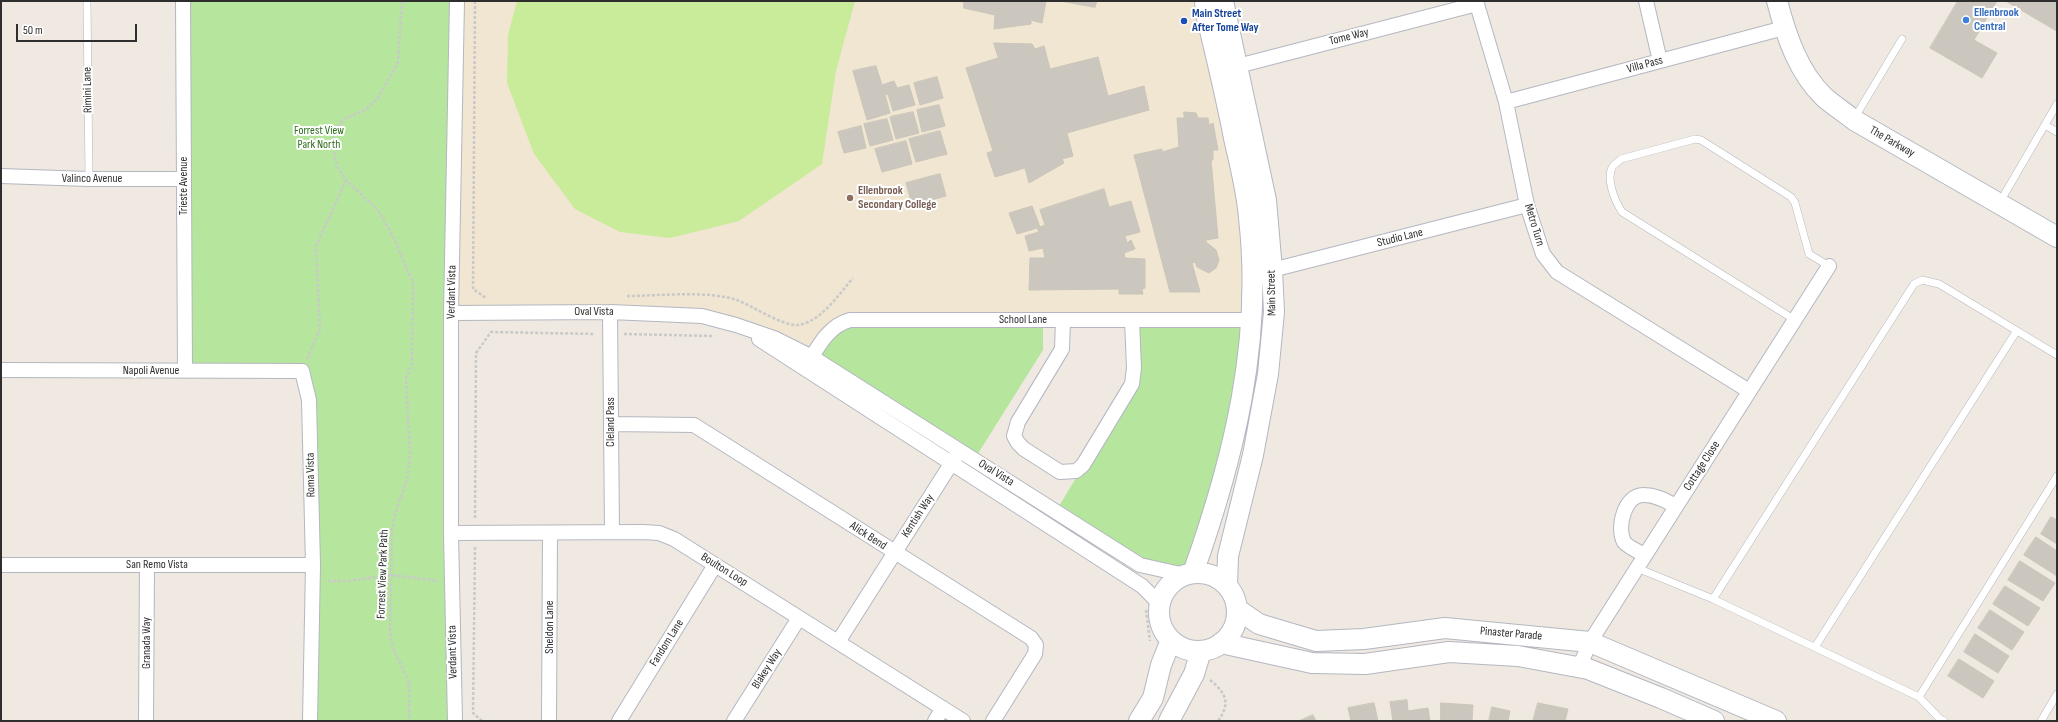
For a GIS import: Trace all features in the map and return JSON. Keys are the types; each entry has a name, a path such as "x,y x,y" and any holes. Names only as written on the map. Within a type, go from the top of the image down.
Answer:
{"main road":[{"name":"Main Street","path":"1205,1 1206,14 1228,68 1266,200 1274,312 1268,374 1253,455 1228,556 1227,586"},
{"name":"Main Street","path":"1189,574 1213,518 1234,445 1252,320 1249,218 1228,68 1223,1"},
{"name":"The Parkway","path":"1777,1 1784,28 1800,66 1824,97 1854,120 2057,237"},
{"path":"1189,574 1205,574 1217,578 1227,586 1234,596 1237,609 1236,622 1230,634 1221,644 1201,651 1190,650 1171,640 1163,630 1159,617 1160,604 1163,594 1169,586 1189,574"},
{"name":"Pinaster Parade","path":"1237,609 1259,624 1316,641 1364,639 1445,628 1590,642 1776,721"},
{"path":"1139,721 1153,698 1161,665 1171,640"},
{"name":"Pinaster Parade","path":"1221,644 1312,663 1365,664 1449,652 1518,656 1579,668 1661,698 1714,721"},
{"path":"1169,721 1194,674 1201,651"}],"street":[{"name":"Trieste Avenue","path":"183,1 185,371"},
{"name":"Verdant Vista","path":"455,721 451,533 451,313 457,1"},
{"path":"1646,1 1660,61"},
{"name":"Tome Way","path":"1228,68 1477,3"},
{"name":"Metro Turn","path":"1477,3 1506,102 1527,205 1543,254 1557,272 1749,392"},
{"name":"Villa Pass","path":"1506,102 1784,28"},
{"name":"Valinco Avenue","path":"1,176 89,179 184,179"},
{"name":"Studio Lane","path":"1272,270 1527,205"},
{"name":"Cottage Close","path":"1579,668 1590,642 1829,266"},
{"name":"Oval Vista","path":"451,313 610,312 702,316 736,325 774,338 952,464 1142,586 1160,604"},
{"name":"Cleland Pass","path":"610,312 612,531"},
{"name":"School Lane","path":"808,363 831,329 840,322 850,320 1252,320"},
{"path":"1064,320 1062,349 1018,422 1014,436 1024,449 1060,472 1076,471 1083,465 1132,384 1134,368 1132,320"},
{"name":"Oval Vista","path":"808,363 960,451 1140,565 1189,574"},
{"name":"Napoli Avenue","path":"1,370 302,371"},
{"name":"Roma Vista","path":"302,371 309,400 313,565 310,721"},
{"name":"Alick Bend","path":"611,424 694,425 894,553 1031,638 1036,645 1035,654 993,721"},
{"name":"Kentish Way","path":"838,642 960,451"},
{"path":"1645,555 1625,543 1620,530 1622,517 1633,499 1642,494 1656,496 1676,506"},
{"name":"Boulton Loop","path":"451,533 612,531 658,533 674,539 963,721"},
{"name":"Sheldon Lane","path":"550,532 550,721"},
{"name":"Granada Way","path":"146,721 147,565"},
{"name":"San Remo Vista","path":"1,566 313,565"},
{"name":"Fandom Lane","path":"619,721 715,565"},
{"name":"Blakey Way","path":"734,721 799,618"},
{"path":"935,721 943,708"}],"lane":[{"name":"Rimini Lane","path":"87,1 89,179"},
{"path":"1854,120 1902,39"},
{"path":"1999,204 2057,104"},
{"path":"2045,125 2057,132"},
{"path":"1795,320 1622,212 1614,196 1610,174 1613,166 1621,159 1695,139 1701,140 1791,197 1795,203 1809,254 1829,266"},
{"path":"1713,599 1914,284 1922,280 1938,284 2016,332 2057,355"},
{"path":"1815,647 2016,332"},
{"path":"1919,697 2057,476"},
{"path":"1637,568 1713,599 1919,697 1940,719 1944,721"},
{"path":"2040,721 2057,694"}],"path":[{"name":"Forrest View Park Path","path":"402,1 398,62 378,98 365,110 344,119 333,132 334,151 337,166 346,180 378,210 394,238 413,283 412,364 406,378 410,457 407,480 392,527 390,635 394,651 409,682 409,721"},
{"path":"475,1 473,289 486,298 494,298"},
{"path":"302,371 320,329 316,246 346,180"},
{"path":"620,296 702,295 735,300 769,314 788,325 798,325 808,322 818,316 853,278"},
{"path":"313,580 347,581 392,574 452,583"}],"shaded area":[{"name":"Ellenbrook Secondary College","path":"457,1 1217,1 1252,320 850,320 812,357 702,316 451,313"}],"green space":[{"name":"Forrest View Park North","path":"183,1 457,1 455,721 310,721 302,371 185,371"},
{"path":"517,1 855,1 836,71 822,164 739,221 670,238 620,232 575,209 534,154 507,83 508,35"},
{"path":"1043,320 1043,350 974,460 812,357 840,322"},
{"path":"1132,320 1252,320 1193,573 1164,572 1056,511 1128,392"}],"building":[{"path":"964,1 1046,1 1042,23 1031,20 1031,24 994,29 995,15 964,8"},
{"path":"1061,1 1097,1 1095,7"},
{"name":"Ellenbrook Central","path":"1958,1 1997,1 1974,40 1997,53 1982,78 1930,48"},
{"name":"Ellenbrook Central","path":"2006,1 2057,1 2057,31"},
{"path":"994,43 1032,44 1035,49 1044,46 1050,69 1098,57 1108,96 1144,86 1149,110 1067,133 1073,156 1062,159 1064,163 1029,183 1025,168 995,177 987,153 993,151 966,68 998,58"},
{"path":"876,66 882,85 894,81 897,88 909,85 915,105 893,111 888,94 885,95 890,113 867,120 853,71"},
{"path":"937,77 943,98 920,105 914,83"},
{"path":"939,105 945,126 922,132 917,110"},
{"path":"913,112 919,133 896,139 890,117"},
{"path":"1184,112 1196,113 1198,118 1208,118 1209,125 1213,123 1218,150 1213,150 1213,160 1211,160 1218,238 1206,240 1206,242 1216,250 1219,260 1216,268 1209,273 1197,267 1195,262 1192,263 1200,292 1170,292 1134,155 1162,149 1162,152 1179,147 1177,118 1184,118"},
{"path":"887,119 893,140 870,146 864,124"},
{"path":"861,126 866,148 844,153 838,132"},
{"path":"940,131 947,154 916,162 909,139"},
{"path":"906,141 912,164 882,172 875,149"},
{"path":"940,174 946,196 912,205 906,183"},
{"path":"1104,189 1109,207 1131,201 1140,232 1125,236 1127,243 1131,240 1135,249 1124,253 1125,258 1145,259 1145,288 1142,289 1143,294 1119,294 1119,289 1029,290 1030,258 1045,258 1043,248 1029,251 1025,236 1039,232 1037,228 1017,234 1009,213 1032,206 1040,227 1045,225 1040,210"},
{"path":"2051,517 2057,520 2057,544 2041,534"},
{"path":"2036,537 2057,551 2057,576 2024,555"},
{"path":"2020,561 2055,583 2043,601 2008,580"},
{"path":"2005,586 2040,608 2028,626 1993,604"},
{"path":"1990,610 2024,632 2012,650 1978,628"},
{"path":"1975,634 2009,656 1998,673 1964,652"},
{"path":"1959,659 1994,681 1983,698 1948,676"},
{"path":"1407,700 1408,711 1428,708 1430,721 1393,721 1390,702"},
{"path":"1374,703 1378,721 1351,721 1348,708"},
{"path":"1441,703 1473,705 1472,721 1441,721"},
{"path":"1538,703 1568,709 1565,721 1533,721"},
{"path":"1492,707 1510,711 1508,721 1489,721"},
{"path":"1313,715 1316,721 1299,721"}],"place":[{"name":"Ellenbrook Central","path":"1966,20"},
{"name":"Main Street After Tome Way","path":"1184,21"},
{"name":"Ellenbrook Secondary College","path":"850,198"}]}
